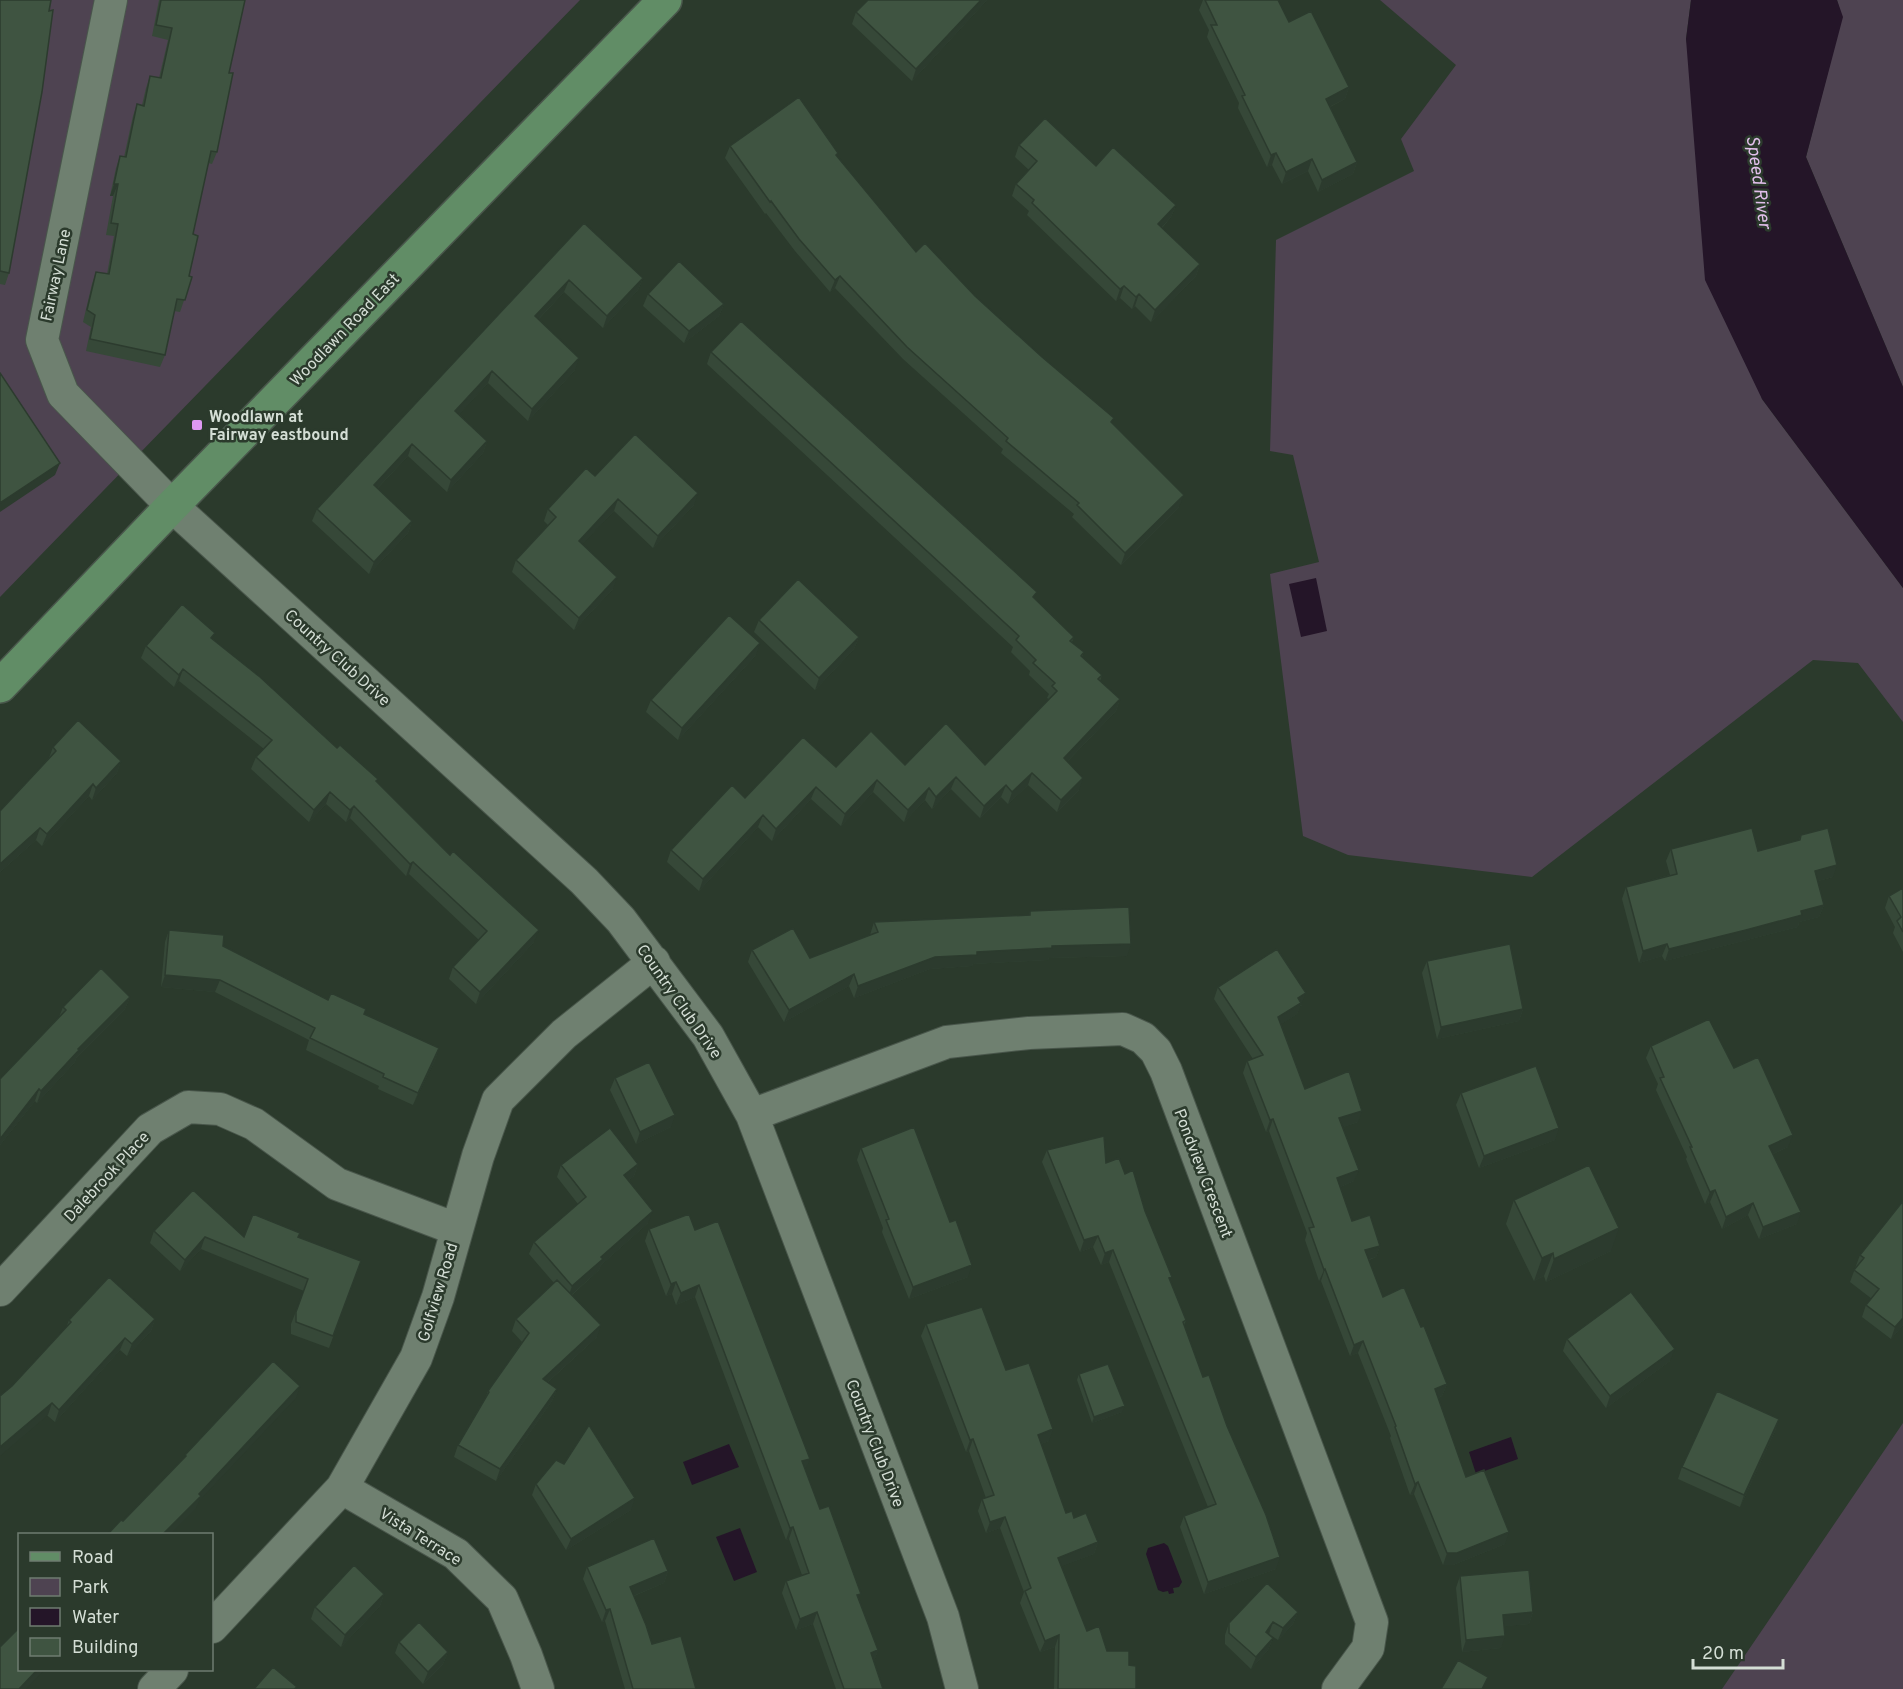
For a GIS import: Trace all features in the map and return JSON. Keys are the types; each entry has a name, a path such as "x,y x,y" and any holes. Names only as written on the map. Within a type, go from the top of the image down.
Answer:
{"main road":[{"name":"Woodlawn Road East","path":"0,686 665,0"}],"street":[{"name":"Fairway Lane","path":"111,0 42,340 63,394 172,506"},
{"name":"Country Club Drive","path":"172,506 584,881 621,920 708,1036 752,1115 943,1617 962,1689"},
{"name":"Golfview Road","path":"213,1627 342,1488 416,1358 438,1297 478,1156 498,1100 564,1034 654,962"},
{"name":"Pondview Crescent","path":"752,1115 946,1042 1029,1033 1123,1029 1143,1038 1150,1044 1166,1071 1372,1622 1368,1647 1338,1689"},
{"name":"Dalebrook Place","path":"0,1290 150,1129 188,1107 220,1109 254,1124 337,1184 456,1229"},
{"name":"Vista Terrace","path":"342,1488 456,1554 502,1599 538,1689"},
{"path":"154,1689 171,1671"}],"green space":[{"path":"0,0 580,0 0,597"},
{"path":"1380,0 1691,0 1686,39 1762,399 1903,588 1903,722 1858,663 1813,660 1532,877 1348,855 1303,836 1270,574 1319,562 1293,455 1270,451 1276,240 1414,171 1401,139 1456,65"},
{"path":"1837,0 1903,0 1903,387 1806,157 1842,17"},
{"path":"1903,1423 1903,1689 1722,1689"}],"water":[{"name":"Speed River","path":"1691,0 1837,0 1843,17 1806,157 1903,387 1903,588 1762,399 1705,280 1686,39"},
{"path":"1316,578 1327,631 1301,637 1289,584"},
{"path":"1511,1437 1518,1459 1476,1474 1469,1452"},
{"path":"729,1444 739,1467 692,1485 683,1462"},
{"path":"740,1528 757,1572 734,1581 716,1537"},
{"path":"1164,1543 1168,1546 1182,1582 1179,1587 1173,1588 1174,1593 1169,1594 1168,1591 1158,1590 1146,1554 1148,1548"}],"building":[{"path":"0,0 51,0 49,11 53,10 42,92 9,273 0,271"},
{"path":"161,0 245,0 229,73 233,73 217,152 211,151 193,234 198,236 189,276 192,277 185,300 177,299 165,355 90,339 95,315 87,310 96,272 109,274 118,224 111,223 118,184 114,184 120,156 126,157 137,104 144,106 150,76 161,78 172,28 156,25"},
{"path":"868,0 981,0 916,69 856,12"},
{"path":"1205,0 1278,0 1289,22 1311,11 1349,87 1326,99 1357,162 1322,180 1312,159 1286,172 1276,153 1271,155 1242,96 1245,95 1211,25 1217,25"},
{"path":"799,97 838,153 836,155 916,252 925,243 975,296 1114,418 1111,422 1184,495 1125,553 1077,505 1079,503 1006,441 1008,438 907,347 840,276 835,280 770,202 730,146"},
{"path":"1045,118 1096,166 1113,147 1176,205 1158,224 1200,264 1155,310 1139,294 1136,297 1124,286 1120,289 1032,203 1034,200 1016,184 1037,161 1019,145"},
{"path":"584,223 643,278 607,316 569,280 535,316 579,358 532,409 492,371 455,411 487,441 451,480 412,444 374,485 412,521 374,562 317,509"},
{"path":"679,261 724,304 689,331 648,294"},
{"path":"741,321 1037,592 1033,597 1074,637 1070,641 1084,652 1081,656 1102,675 1098,679 1120,699 1064,758 1083,778 1061,800 1032,773 1012,792 1006,785 984,806 956,777 936,797 929,788 908,810 877,780 845,814 816,787 776,829 763,815 703,879 671,850 732,785 745,798 803,737 836,767 871,731 905,765 946,723 985,765 1057,691 1052,686 1055,683 1033,663 1036,660 1016,640 1019,636 711,352"},
{"path":"0,373 60,463 0,503"},
{"path":"635,434 698,493 658,536 618,499 579,541 617,577 579,618 516,560 556,517 548,509 586,468 595,476"},
{"path":"798,579 859,637 819,678 759,620"},
{"path":"182,604 215,633 211,638 260,677 337,748 340,745 378,779 376,781 450,855 453,851 539,930 480,992 453,967 487,931 413,862 410,864 354,806 350,810 330,792 314,810 256,757 272,740 183,669 179,675 146,646"},
{"path":"729,615 760,643 682,728 651,700"},
{"path":"78,720 121,761 96,788 93,784 47,834 40,828 0,864 0,811 56,751 53,747"},
{"path":"1752,828 1758,851 1800,840 1801,835 1828,828 1837,865 1815,871 1824,905 1801,911 1802,915 1746,930 1669,949 1667,944 1643,951 1626,887 1677,874 1671,849"},
{"path":"1903,888 1903,932 1897,921 1901,917 1889,896"},
{"path":"1129,907 1131,944 1052,946 1052,948 935,957 858,986 854,974 789,1010 752,950 793,928 810,958 878,932 874,922 1030,915 1030,911"},
{"path":"169,930 224,935 223,946 328,1000 331,993 366,1009 364,1014 439,1048 418,1093 310,1038 315,1028 220,980 165,975"},
{"path":"1510,944 1523,1009 1441,1027 1427,961"},
{"path":"1277,949 1306,993 1298,998 1301,1003 1278,1017 1305,1089 1349,1071 1362,1111 1339,1118 1359,1170 1337,1178 1352,1221 1370,1215 1380,1246 1365,1250 1383,1297 1404,1287 1421,1327 1424,1326 1447,1384 1435,1389 1466,1477 1484,1470 1509,1532 1457,1553 1447,1553 1418,1482 1415,1484 1396,1426 1363,1341 1354,1345 1324,1270 1309,1228 1314,1227 1273,1119 1270,1120 1247,1061 1263,1055 1218,987"},
{"path":"101,968 130,997 78,1049 41,1091 39,1089 0,1139 0,1079 66,1010 63,1007"},
{"path":"1709,1019 1734,1068 1758,1057 1793,1135 1769,1146 1801,1212 1763,1227 1753,1203 1726,1217 1715,1190 1710,1192 1660,1078 1664,1077 1651,1046"},
{"path":"649,1062 675,1115 640,1132 615,1078"},
{"path":"1536,1066 1559,1128 1484,1156 1461,1093"},
{"path":"914,1127 950,1222 956,1220 972,1265 913,1287 886,1220 889,1219 861,1148"},
{"path":"610,1128 638,1164 624,1175 653,1211 572,1286 534,1242 586,1197 561,1165"},
{"path":"1104,1136 1106,1163 1119,1158 1125,1174 1133,1170 1145,1211 1172,1277 1169,1278 1186,1320 1183,1322 1203,1377 1209,1375 1227,1426 1266,1515 1280,1557 1208,1582 1184,1516 1216,1504 1113,1250 1105,1253 1098,1236 1084,1240 1047,1150"},
{"path":"1589,1165 1619,1228 1554,1259 1553,1253 1542,1258 1514,1200"},
{"path":"193,1190 244,1237 253,1214 300,1233 298,1237 361,1261 333,1336 296,1322 296,1312 308,1279 205,1237 185,1260 154,1231"},
{"path":"1903,1201 1903,1318 1895,1327 1866,1305 1879,1289 1854,1270 1864,1258 1860,1255"},
{"path":"689,1214 695,1230 718,1221 810,1459 802,1461 820,1509 829,1506 861,1594 857,1595 878,1650 871,1653 883,1689 844,1689 817,1612 800,1619 786,1581 809,1573 793,1527 790,1528 699,1285 681,1293 676,1282 671,1284 649,1229"},
{"path":"109,1277 155,1319 132,1344 125,1338 59,1410 52,1403 0,1447 0,1396 71,1322 69,1320"},
{"path":"557,1280 601,1325 543,1379 557,1389 500,1469 458,1445 488,1391 529,1333 516,1319"},
{"path":"1631,1292 1675,1349 1610,1396 1567,1339"},
{"path":"982,1307 1006,1370 1029,1363 1053,1429 1038,1435 1066,1513 1072,1511 1074,1518 1086,1513 1098,1542 1058,1558 1087,1631 1099,1626 1107,1651 1129,1651 1129,1665 1136,1666 1136,1689 1058,1689 1059,1635 1045,1641 1025,1591 1031,1588 1005,1517 990,1522 982,1499 994,1495 973,1439 970,1440 926,1324"},
{"path":"273,1361 300,1386 199,1494 201,1496 164,1533 109,1533"},
{"path":"1108,1364 1125,1406 1094,1417 1079,1374"},
{"path":"1717,1391 1779,1419 1744,1495 1682,1467"},
{"path":"589,1425 635,1498 571,1539 536,1484 556,1460 564,1464"},
{"path":"654,1538 668,1571 630,1587 652,1644 681,1636 696,1689 633,1689 610,1609 606,1610 587,1567"},
{"path":"354,1565 384,1594 345,1635 315,1607"},
{"path":"1529,1570 1533,1612 1503,1615 1505,1636 1466,1640 1460,1576"},
{"path":"1267,1583 1298,1612 1283,1628 1273,1622 1266,1632 1273,1638 1256,1657 1229,1633 1229,1623"},
{"path":"419,1622 448,1652 428,1672 399,1642"},
{"path":"18,1629 18,1671 36,1671 19,1689 0,1689 0,1647"},
{"path":"1458,1660 1488,1677 1482,1689 1441,1689"},
{"path":"273,1667 297,1687 294,1689 254,1689"}],"place":[{"name":"Woodlawn at Fairway eastbound","path":"197,425"}]}
